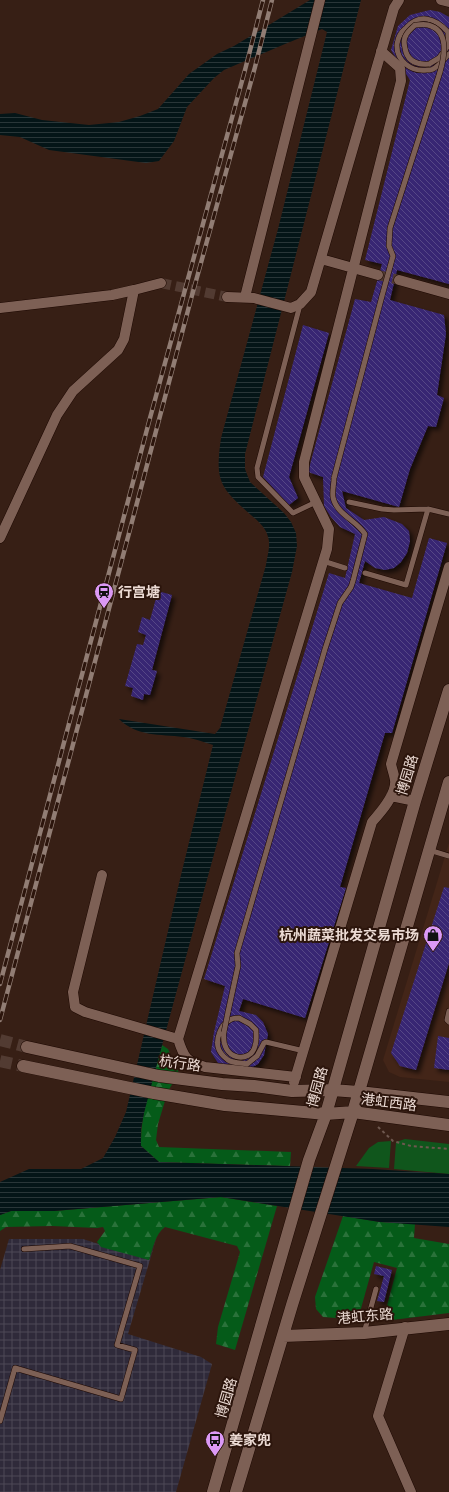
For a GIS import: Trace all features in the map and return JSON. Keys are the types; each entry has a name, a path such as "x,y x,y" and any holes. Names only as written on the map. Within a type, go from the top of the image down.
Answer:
{"main road":[{"name":"博园路","path":"213,1492 309,1160 326,1114 415,801 449,690"},
{"path":"236,1492 292,1305 359,1092 449,782"},
{"name":"杭行路","path":"27,1047 159,1076 292,1091 332,1090"},
{"path":"23,1066 154,1094 225,1105 326,1114"},
{"name":"港虹西路","path":"332,1090 449,1102"},
{"name":"港虹西路","path":"326,1114 353,1112 449,1125"},
{"name":"港虹东路","path":"283,1336 364,1333 449,1324"}],"street":[{"path":"249,297 320,0"},
{"path":"227,297 249,297 296,306 311,292 381,51 394,8 399,0"},
{"path":"441,0 449,2"},
{"path":"296,1077 205,1067 192,1062 183,1054 178,1039 327,549 329,529 318,499 311,493 304,477 304,462 401,81 400,68 381,51"},
{"path":"321,259 378,275"},
{"path":"399,280 449,294"},
{"path":"0,308 112,295 161,283"},
{"path":"0,538 57,415 73,391 118,350 124,339 134,290"},
{"path":"292,1091 372,822 384,809 391,796 395,782 391,764 449,567"},
{"path":"391,796 415,801"},
{"path":"102,875 73,992 75,1007 85,1012 178,1039"},
{"path":"405,1328 378,1416 412,1492"}],"lane":[{"path":"304,1051 266,1042 257,1056 247,1064 238,1063 229,1060 222,1054 218,1048 218,1036 222,1027 229,1020 239,1018 250,1024 256,1030 255,1048 249,1055 242,1057 232,1056 225,1049 223,1039 224,1032 228,1012 238,966 237,953 325,649 340,603 352,588 365,534 361,527 336,508 333,496 334,478 393,256 389,246 390,228 440,72 444,58 444,39 439,30 428,25 415,25 406,35 404,44 406,54 410,60 420,64 429,64 438,58 448,46 448,32 432,20 423,18 412,22 400,33 397,44 398,54 408,67 420,71 433,69 449,54"},
{"path":"296,306 257,468 258,477 293,513 318,499"},
{"path":"349,502 394,510 428,509 449,514"},
{"path":"365,573 406,585 428,509"},
{"path":"324,561 345,568"},
{"path":"429,850 449,856"},
{"path":"449,1011 447,1020 449,1022"},
{"path":"0,1421 16,1368 121,1399 135,1350 117,1345 140,1266 70,1246 24,1249"},
{"path":"364,1333 376,1289"}],"path":[{"path":"377,1125 393,1141 411,1146 449,1149"}],"shaded area":[{"path":"310,0 361,0 245,454 245,469 250,482 284,513 291,522 296,533 297,546 292,572 144,1113 141,1129 141,1146 159,1162 373,1169 449,1174 449,1227 380,1222 221,1197 54,1211 11,1211 0,1215 0,1182 29,1169 81,1169 103,1158 115,1137 126,1112 213,745 187,738 141,732 126,725 119,719 215,734 220,728 266,565 269,544 264,528 232,497 222,482 219,474 221,438 278,229 327,32 322,29 224,70 214,78 187,107 174,141 159,161 146,163 49,150 20,137 0,135 0,114 15,113 42,120 89,125 119,122 140,116 158,109 189,74 217,54 234,46"},
{"name":"杭州蔬菜批发交易市场","path":"449,843 449,1082 400,1077 389,1072 383,1060"},
{"path":"157,1236 128,1334 201,1357 212,1364 176,1492 0,1492 0,1270 9,1239 83,1239 149,1260"}],"green space":[{"path":"162,1045 168,1049 179,1073 168,1091 158,1124 156,1140 159,1147 291,1152 290,1166 159,1162 141,1146 141,1133 145,1108"},
{"path":"405,1139 449,1144 449,1174 394,1169 396,1142"},
{"path":"391,1141 389,1168 356,1166 369,1148 378,1142"},
{"path":"221,1197 277,1206 235,1350 216,1344 218,1327 240,1252 237,1246 165,1227 157,1238 149,1260 101,1247 97,1242 105,1231 103,1227 6,1227 0,1231 0,1215 11,1211 54,1211"},
{"path":"343,1216 380,1222 415,1224 414,1238 449,1244 449,1313 392,1320 385,1313 397,1268 374,1262 360,1312 349,1319 323,1317 316,1309 315,1297"}],"building":[{"path":"430,10 440,12 449,17 449,284 397,270 390,300 444,315 446,334 437,395 444,398 436,427 428,426 410,469 399,507 342,491 346,508 364,520 384,517 402,524 409,531 410,541 407,553 401,562 394,568 385,570 375,568 365,561 359,583 412,598 429,538 447,543 392,733 385,733 340,887 346,888 305,1018 243,999 239,1011 256,1015 263,1022 268,1034 264,1055 258,1064 249,1069 228,1067 218,1063 211,1052 214,1032 225,986 204,979 329,573 345,578 355,534 340,527 324,506 323,477 308,472 355,299 371,302 382,264 365,260 410,80 391,50 398,26 410,15"},
{"path":"303,325 329,333 289,477 298,498 289,505 263,477"},
{"name":"行宫塘","path":"158,591 172,595 152,670 157,671 150,695 144,694 143,700 131,696 133,688 125,686 137,644 143,645 146,635 138,632 142,617 150,620"},
{"path":"444,887 449,888 449,963 416,1070 400,1066 391,1053"},
{"path":"438,1036 449,1038 449,1070 434,1068"},
{"path":"376,1266 392,1270 384,1302 377,1301 384,1276 374,1274"}],"tunnel":[{"path":"378,275 399,280"},
{"path":"161,283 227,297"},
{"path":"0,1040 27,1047"},
{"path":"0,1061 23,1066"}],"railway":[{"path":"0,984 150,418 263,0"},
{"path":"0,1020 191,299 272,0"}],"place":[{"name":"行宫塘","path":"104,609"},
{"name":"杭州蔬菜批发交易市场","path":"433,952"},
{"name":"姜家兜","path":"215,1457"}]}
